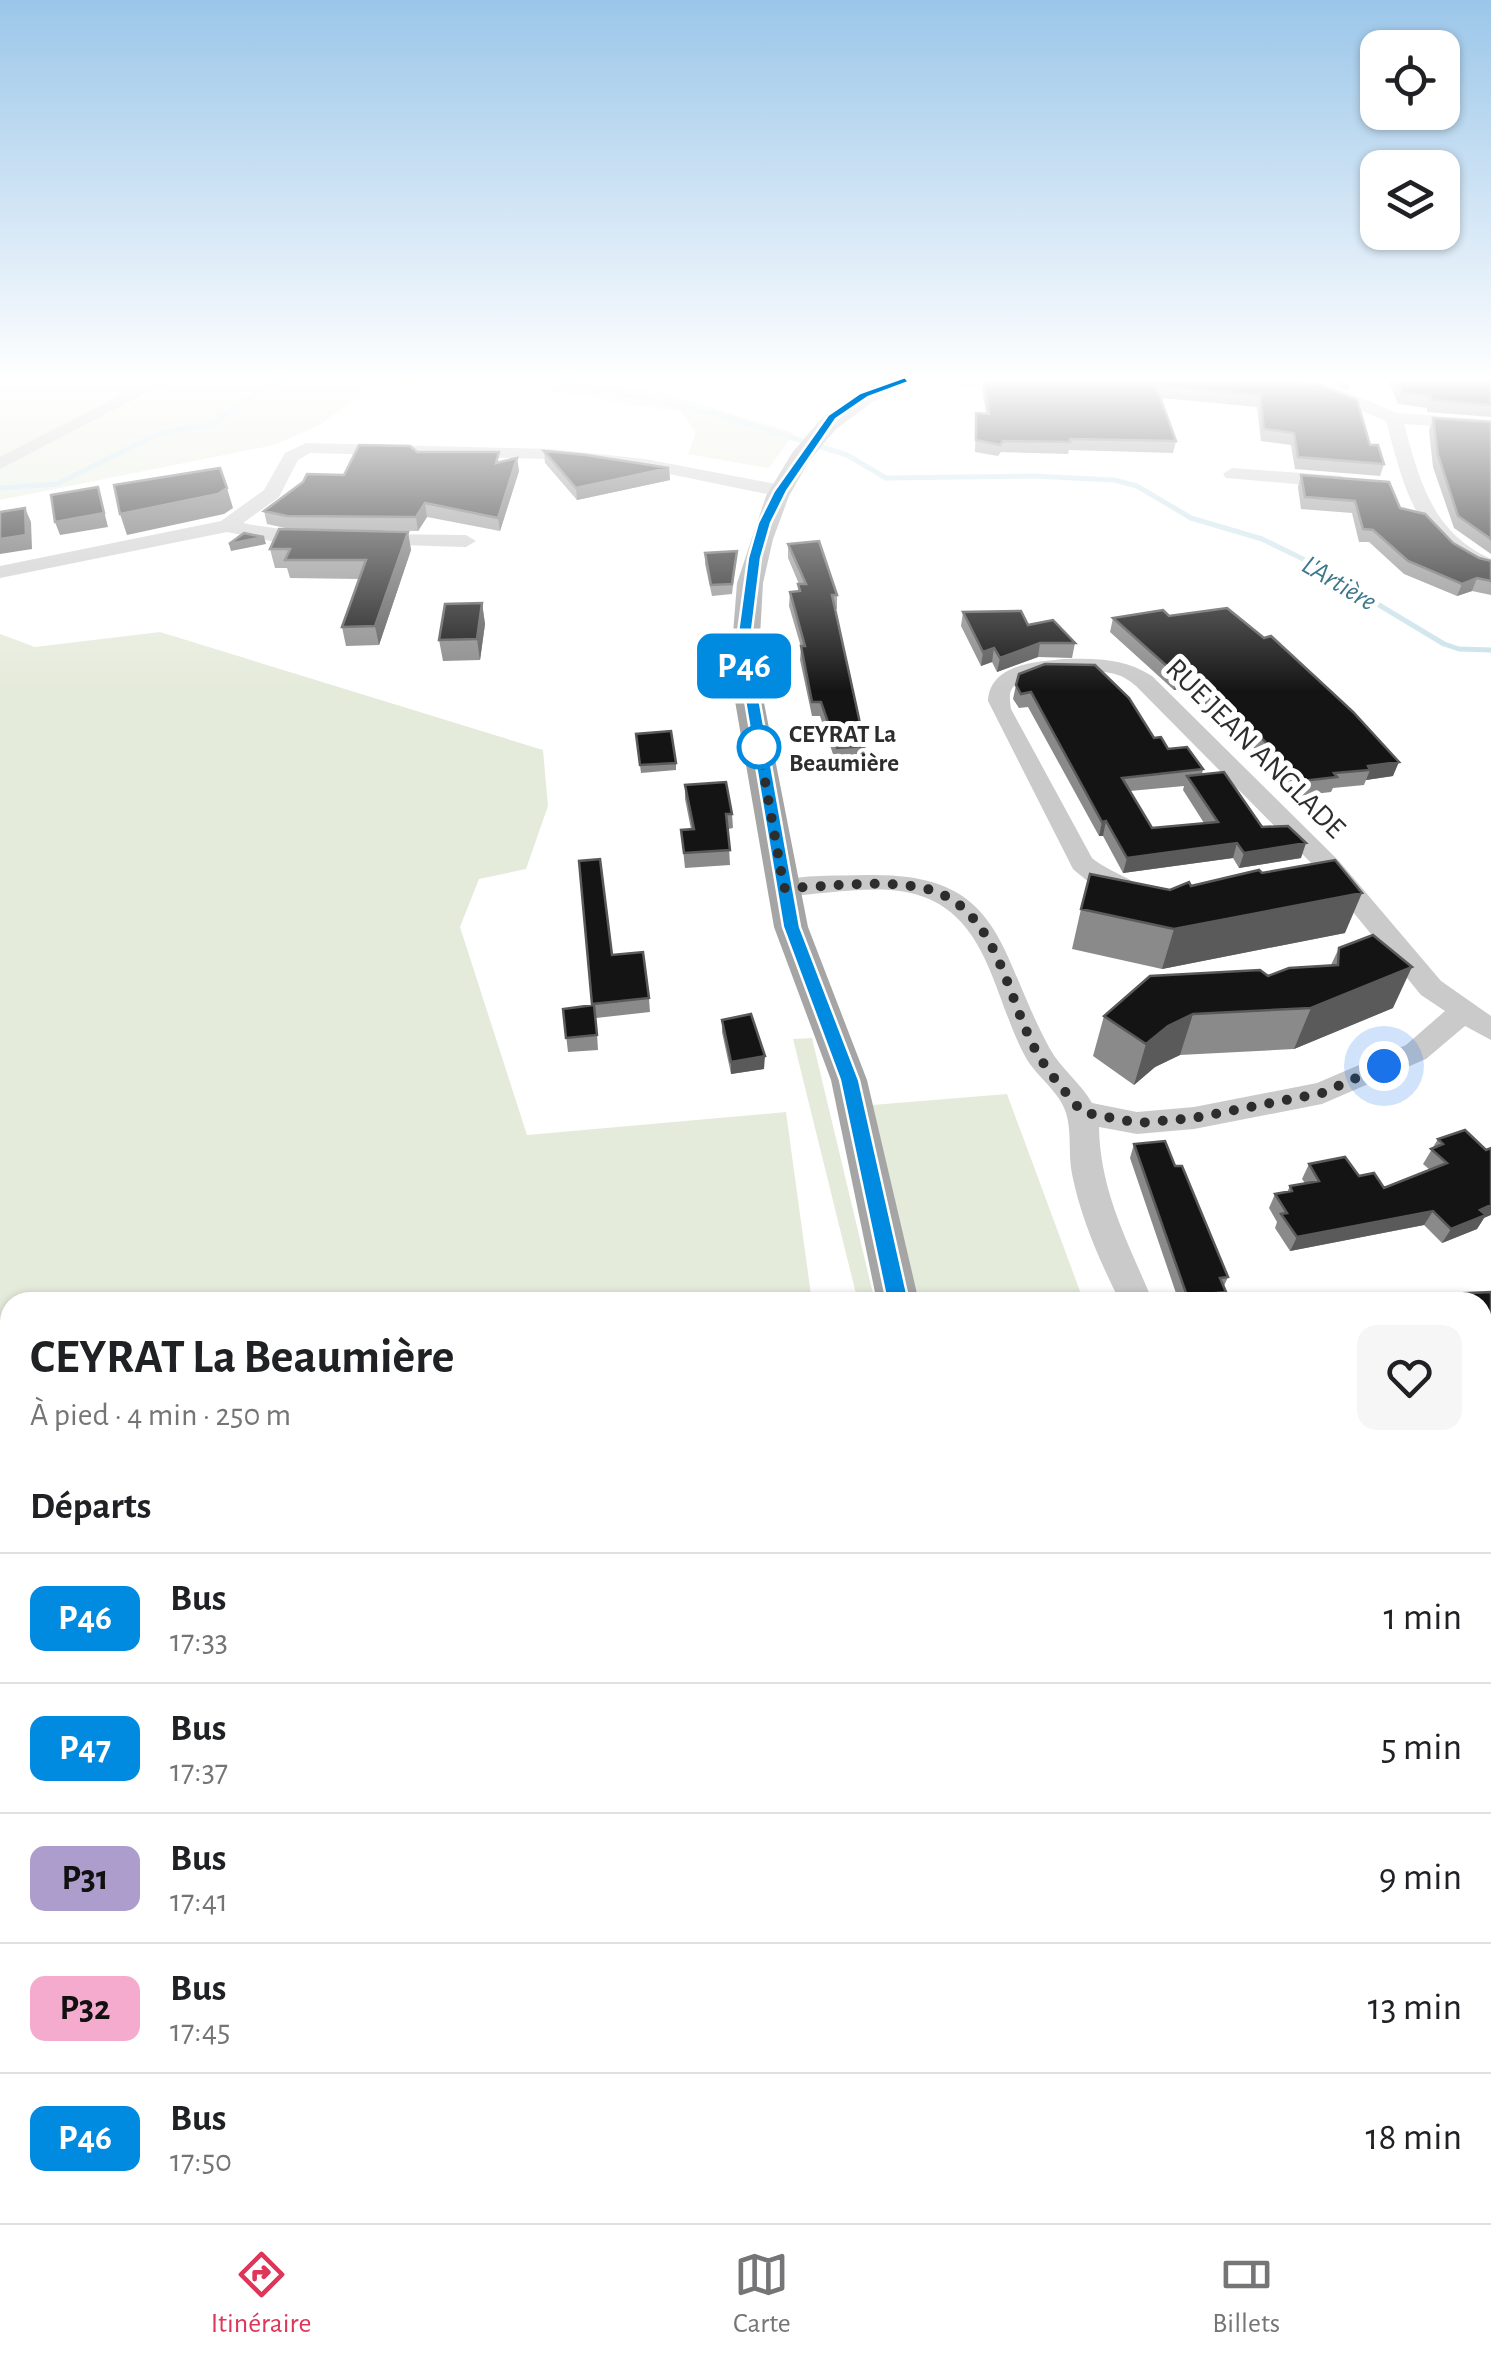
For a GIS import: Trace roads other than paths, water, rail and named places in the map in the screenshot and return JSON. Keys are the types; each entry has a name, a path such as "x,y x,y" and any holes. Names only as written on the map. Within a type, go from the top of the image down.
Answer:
{"main road":[{"path":"785,484 765,523 748,594 743,647 791,927 850,1080 896,1292"}],"street":[{"path":"228,526 272,493 277,484"},
{"path":"744,484 780,491"},
{"path":"1404,484 1438,536 1457,552 1491,566"},
{"path":"0,572 228,526 290,539 466,541"},
{"name":"RUE JEAN ANGLADE","path":"1154,895 1120,888 1082,863 1000,708 998,694 1005,681 1019,672 1039,668 1123,668 1144,681 1330,867 1431,988 1491,1030"},
{"name":"RUE JEAN ANGLADE","path":"1301,873 1330,867"},
{"path":"784,888 908,885 946,897 968,911 989,940 1040,1057 1082,1112 1084,1152 1094,1196 1118,1266 1132,1292"},
{"path":"1082,1112 1138,1123 1248,1109 1322,1093 1416,1052 1462,1012"}],"waterway":[{"name":"L'Artière","path":"0,488 58,484"},
{"name":"L'Artière","path":"1128,484 1191,518 1262,539 1301,558 1444,644 1459,649 1491,650"}],"place":[{"name":"CEYRAT La Beaumière","path":"759,747"}]}
